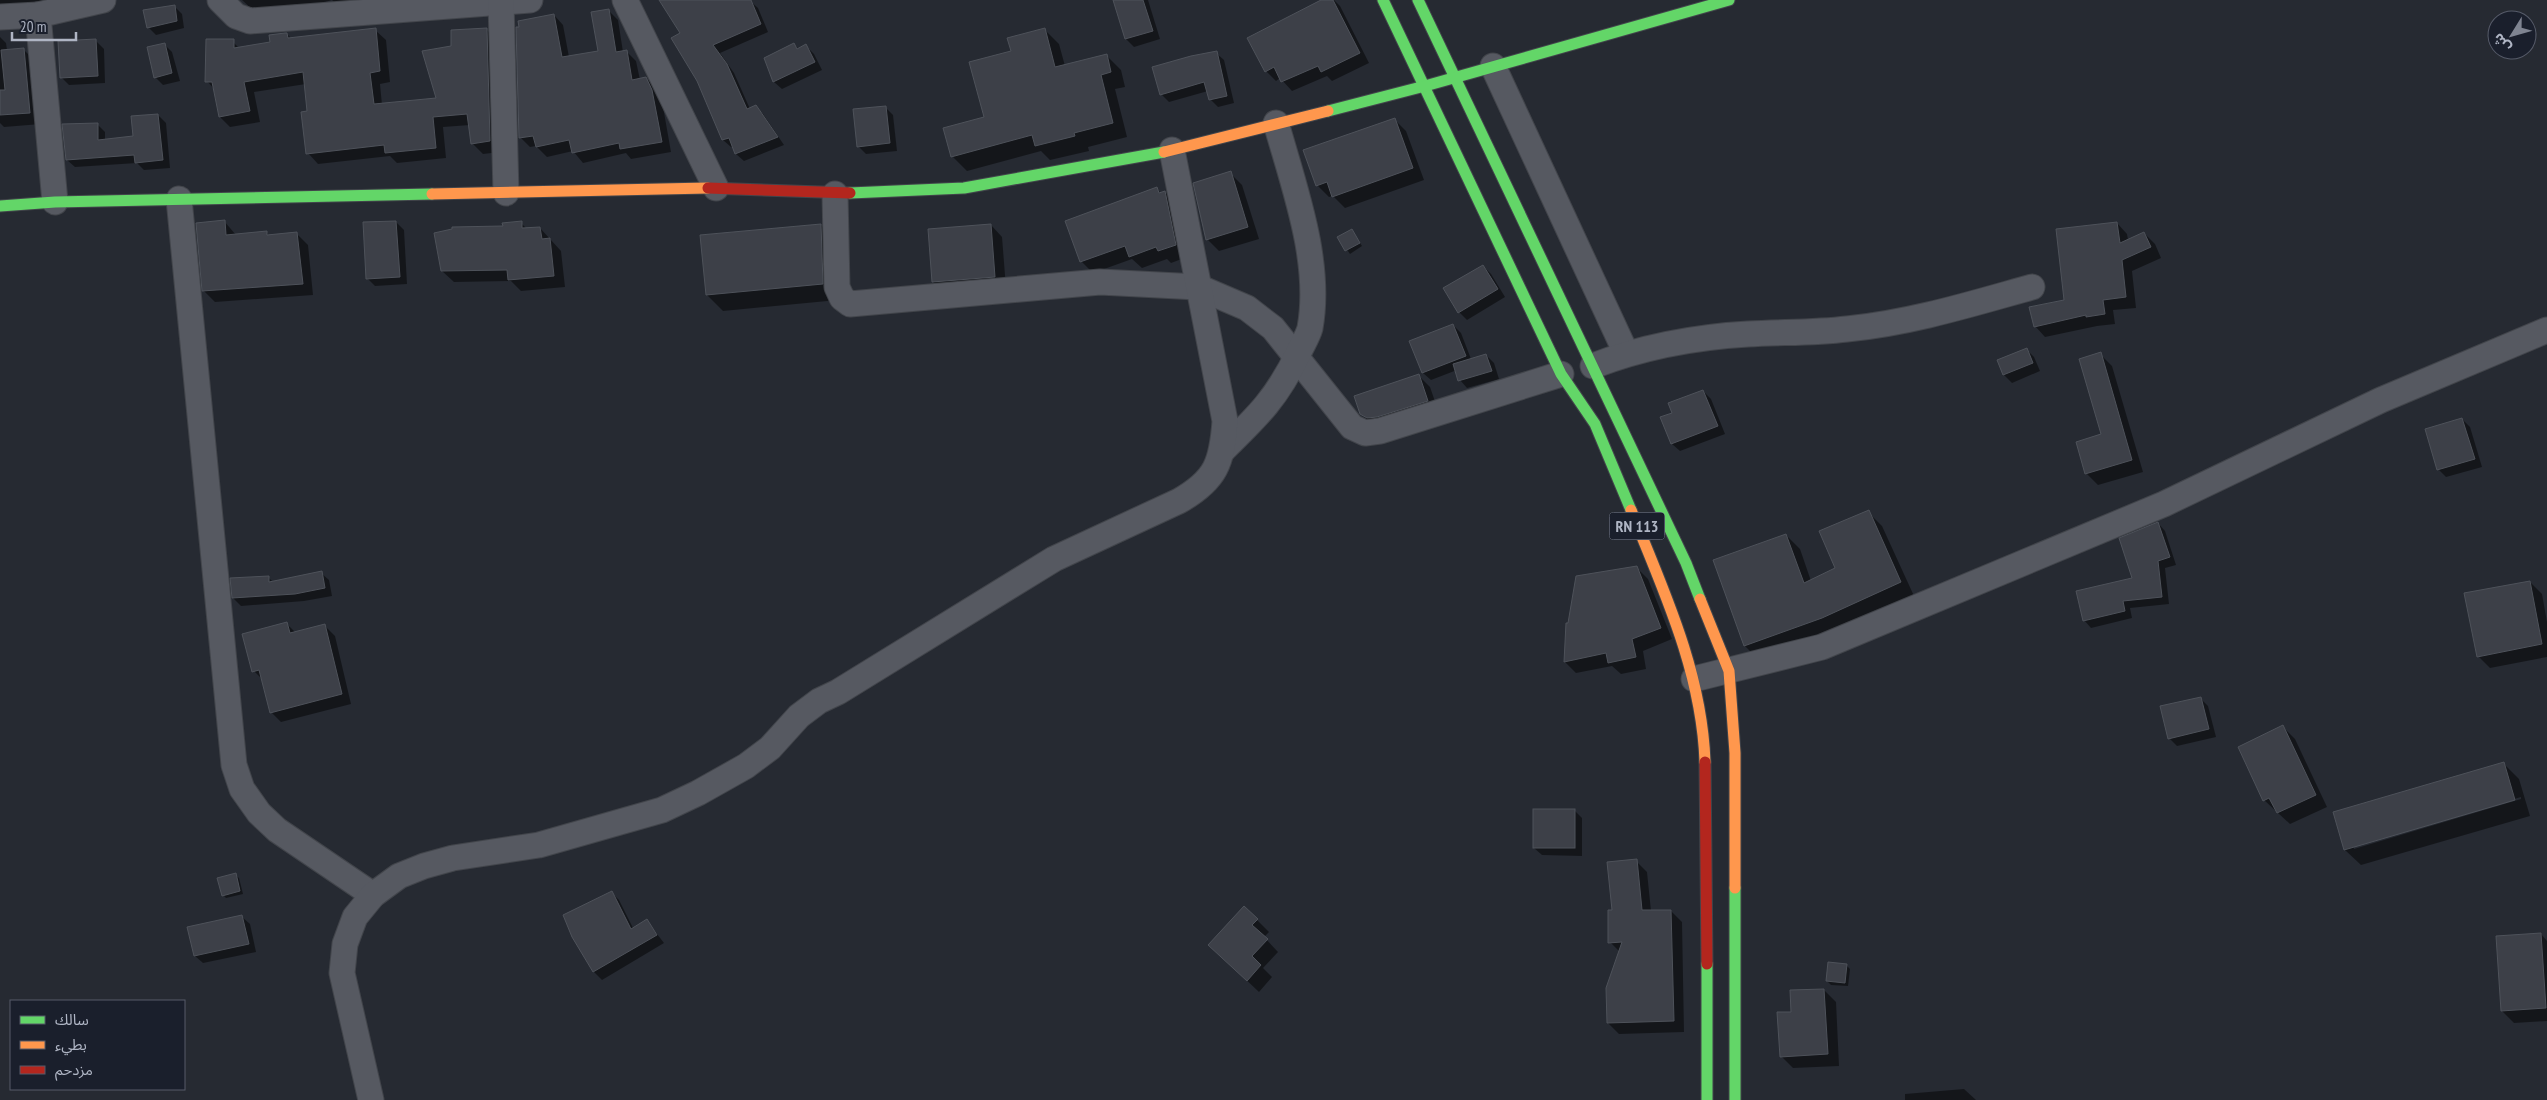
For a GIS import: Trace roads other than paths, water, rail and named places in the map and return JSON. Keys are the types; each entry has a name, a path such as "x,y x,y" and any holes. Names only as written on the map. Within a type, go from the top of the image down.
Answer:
{"main road":[{"name":"RN 113","path":"1383,0 1561,374 1595,424 1672,610 1694,678 1704,739 1707,833 1707,1100"},
{"name":"RN 113","path":"1418,0 1456,76 1686,563 1729,671 1735,753 1735,1100"},
{"path":"0,206 55,202 716,188 835,194 964,188 1172,150 1425,86 1729,0"}],"street":[{"path":"0,17 38,16 104,0"},
{"path":"220,0 236,16 250,21 530,0"},
{"path":"625,0 716,188"},
{"path":"501,2 506,192"},
{"path":"38,16 55,202"},
{"path":"1493,66 1626,353"},
{"path":"1223,450 1265,410 1282,386 1310,330 1312,288 1307,234 1276,123"},
{"path":"370,1100 342,973 345,944 355,917 373,895 399,876 424,866 453,858 539,845 662,810 698,793 746,766 770,748 799,716 819,701 838,692 1054,559 1145,518 1199,490 1213,476 1223,450 1225,422 1172,150"},
{"path":"835,194 837,287 842,298 850,304 1100,282 1198,287 1247,308 1273,328 1352,427 1364,433 1380,431 1561,374"},
{"path":"179,199 234,765 242,789 258,813 277,830 373,895"},
{"path":"1592,366 1626,353 1674,343 1746,334 1847,330 1902,321 2032,287"},
{"path":"1694,678 1822,647 2164,504 2381,400 2547,330"}]}
